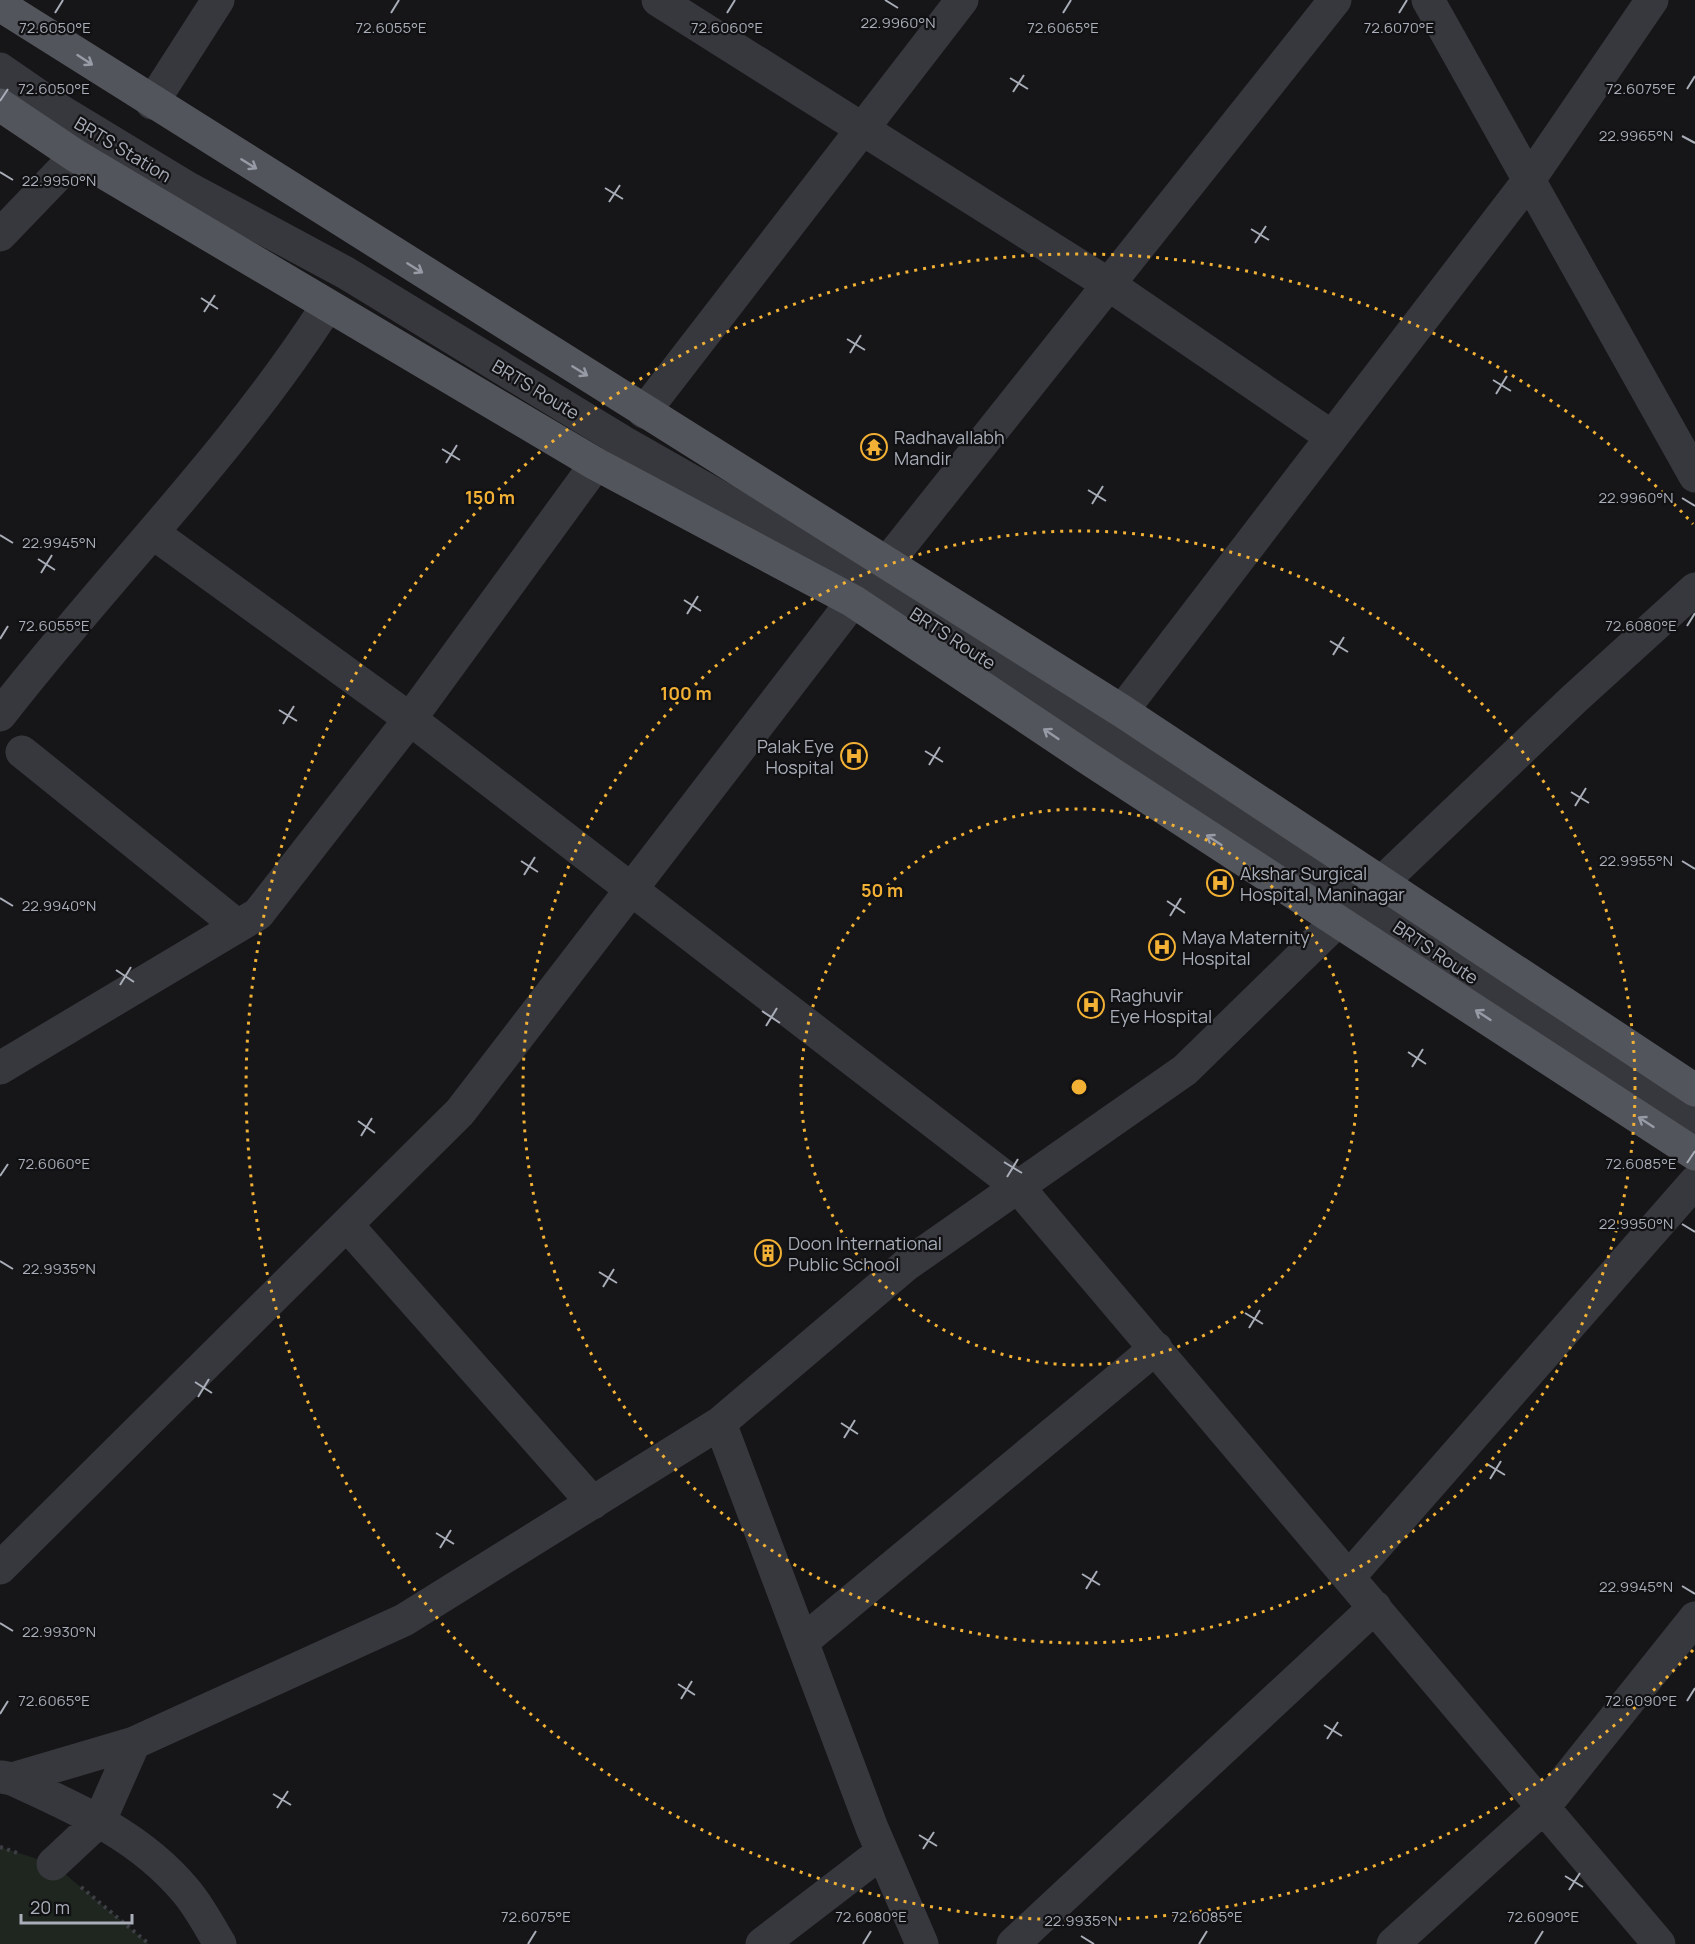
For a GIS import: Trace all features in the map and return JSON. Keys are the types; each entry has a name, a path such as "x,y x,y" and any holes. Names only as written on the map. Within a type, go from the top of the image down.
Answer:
{"main road":[{"path":"0,5 152,103 1122,711 1360,901 1695,1154"},
{"path":"0,105 76,156 596,464 853,601 1086,757 1360,901 1695,1090"}],"street":[{"path":"152,103 218,0"},
{"path":"658,0 1108,284 1332,437"},
{"path":"644,412 962,0"},
{"path":"886,564 1335,0"},
{"path":"1428,0 1695,476"},
{"path":"1122,711 1529,180 1652,0"},
{"name":"BRTS Station","path":"0,69 61,111 188,188"},
{"path":"0,234 76,156"},
{"name":"BRTS Route","path":"188,188 346,273 625,442 858,576 1360,901 1695,1126"},
{"path":"0,715 153,533 297,353 327,306"},
{"path":"0,1068 258,914 410,718 596,464"},
{"path":"153,533 410,718 1018,1187 1659,1944"},
{"path":"6,1778 134,1743 404,1620 720,1423 906,1265 1185,1070 1574,699 1695,590"},
{"path":"0,1568 460,1112 853,601"},
{"path":"22,752 238,926"},
{"path":"1349,1577 1695,1182"},
{"path":"346,1225 593,1503"},
{"path":"802,1642 1156,1348"},
{"path":"720,1423 882,1852 921,1944"},
{"path":"1013,1944 1375,1607"},
{"path":"1393,1944 1544,1808 1695,1618"},
{"path":"53,1864 100,1820 134,1743"},
{"path":"6,1778 100,1820 149,1855 185,1890 220,1944"},
{"path":"762,1944 882,1852"}],"shaded area":[{"path":"0,1847 53,1864 149,1944 0,1944"}],"place":[{"name":"Radhavallabh Mandir","path":"874,447"},
{"name":"Palak Eye Hospital","path":"854,756"},
{"name":"Akshar Surgical Hospital, Maninagar","path":"1220,883"},
{"name":"Maya Maternity Hospital","path":"1162,947"},
{"name":"Raghuvir Eye Hospital","path":"1091,1005"},
{"name":"Doon International Public School","path":"768,1253"}]}
